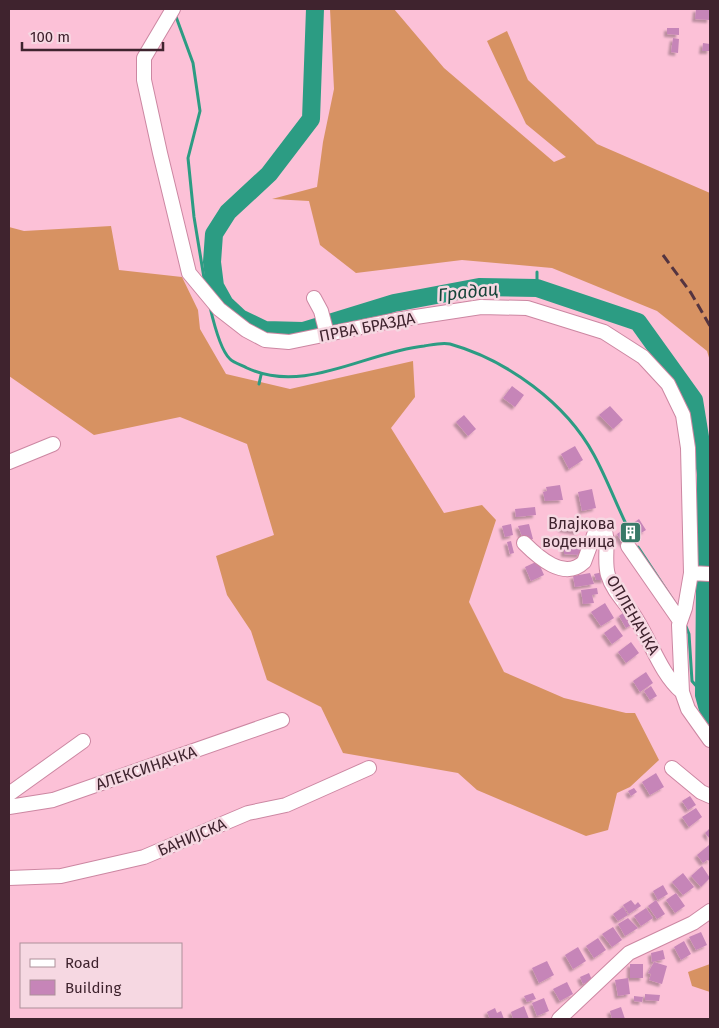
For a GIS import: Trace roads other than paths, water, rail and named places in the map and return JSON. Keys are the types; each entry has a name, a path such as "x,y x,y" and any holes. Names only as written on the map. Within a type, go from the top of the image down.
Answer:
{"street":[{"name":"ПРВА БРАЗДА","path":"170,13 144,58 144,80 189,273 198,287 219,308 246,330 265,340 289,342 396,320 481,307 526,308 604,332 643,357 668,384 683,415 688,448 688,524 700,574 682,614 682,692 688,709 710,740"},
{"path":"314,298 321,311 327,334"},
{"path":"9,462 53,444"},
{"name":"ОПЛЕНАЧКА","path":"524,542 549,565 571,569 584,562 597,527 602,527 607,537 604,562 608,578 637,620 660,663 675,686 682,692"},
{"path":"628,546 682,614"},
{"path":"660,663 681,657"},
{"name":"АЛЕКСИНАЧКА","path":"9,807 53,800 282,720"},
{"path":"9,794 83,741"},
{"name":"БАНИЈСКА","path":"9,878 61,876 144,858 248,813 286,804 369,768"},
{"path":"672,768 701,792 710,796"},
{"path":"560,1019 629,953 694,923 710,911"}],"waterway":[{"name":"Градац","path":"315,9 311,119 269,174 228,212 214,234 212,262 215,286 225,304 240,318 265,330 303,331 394,303 479,287 537,288 638,322 694,400 706,474 704,695 710,717"},
{"path":"175,14 193,63 200,111 188,158 194,217 205,284"},
{"path":"537,272 537,288"},
{"path":"210,307 215,327 226,355 234,362 269,375 291,377 313,374 402,350 440,343 450,344 471,351 493,361 533,386 568,418 594,455 626,524"},
{"path":"259,384 261,375"},
{"path":"638,547 679,609"},
{"path":"685,624 689,634 692,681 704,695"}],"railway":[{"path":"663,255 691,293 710,326"}],"place":[{"name":"Влајкова воденица","path":"631,532"}]}
